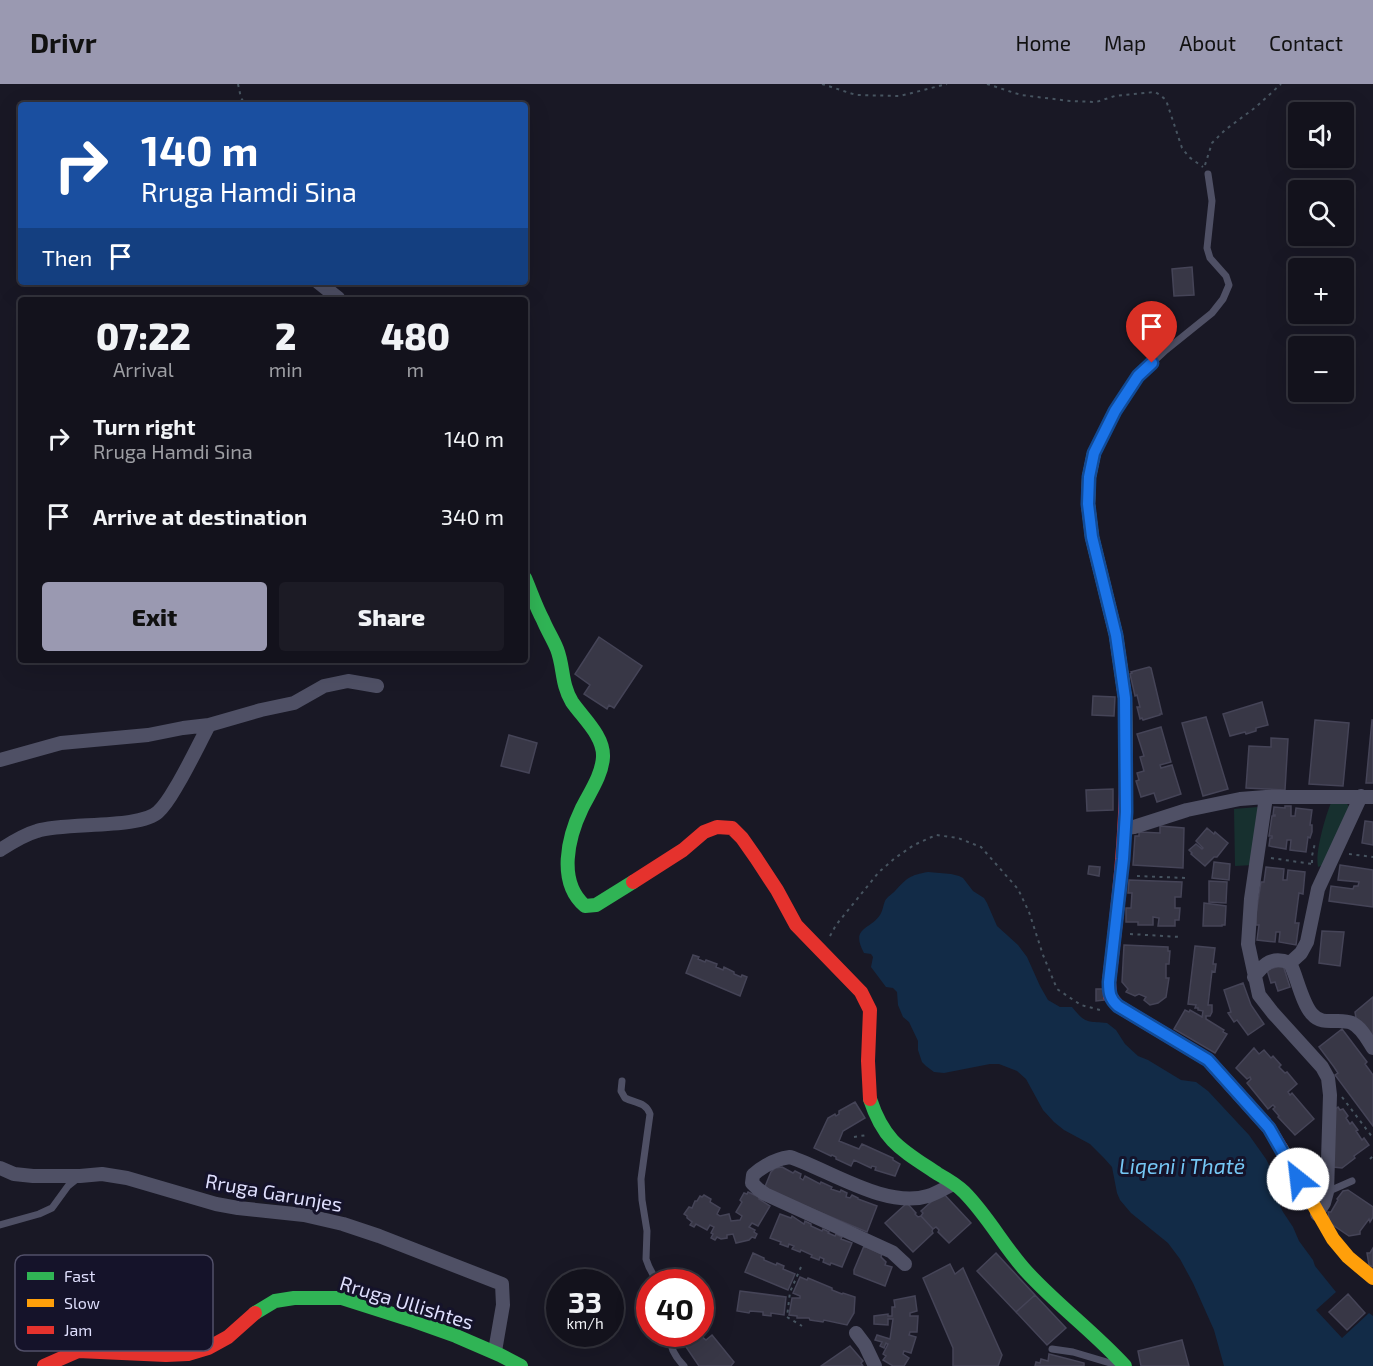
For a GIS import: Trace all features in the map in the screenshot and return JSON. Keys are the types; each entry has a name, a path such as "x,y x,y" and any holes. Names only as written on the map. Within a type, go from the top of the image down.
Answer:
{"street":[{"path":"322,285 337,297"},
{"path":"1094,453 1089,477 1088,504 1092,537 1116,635 1125,698 1125,828 1109,993 1113,1001 1208,1060 1269,1128 1333,1239 1348,1257 1373,1278"},
{"path":"528,586 558,653 561,679 568,695 601,741 604,756 598,777 573,830 568,850 572,893 578,901 585,906 596,905 683,850 704,832 717,827 732,828 756,858 796,925 861,992 870,1010 869,1096 876,1117 884,1130 901,1149 964,1192 1025,1270 1053,1300 1107,1346 1124,1366"},
{"path":"0,760 61,743 148,735 209,725 294,703 324,686 340,682 348,681 377,686"},
{"path":"0,850 38,830 67,825 128,822 156,814 174,789 209,725"},
{"path":"1125,828 1227,800 1266,796 1367,797 1334,853 1318,889 1307,942 1301,953 1290,963"},
{"path":"1266,796 1251,898 1248,944 1260,995 1273,1013 1318,1061 1328,1078 1330,1095 1327,1192 1324,1203 1317,1214"},
{"path":"1254,976 1261,967 1273,960 1282,959 1290,963 1311,1013 1318,1020 1351,1023 1359,1028 1373,1048"},
{"path":"905,1264 892,1252 765,1194 752,1183 753,1175 773,1162 790,1157 868,1190 893,1196 913,1198 927,1196 953,1184"},
{"name":"Rruga Garunjes","path":"0,1168 14,1174 33,1176 102,1174 127,1178 216,1204 304,1215 343,1224 379,1236 502,1284 501,1324 495,1351"},
{"name":"Rruga Ullishtes","path":"213,1345 228,1337 254,1314 275,1301 294,1298 342,1298 495,1351 521,1366"},
{"path":"856,1332 865,1345 874,1366"},
{"name":"Rruga Ullishtes","path":"44,1366 78,1351 166,1355 198,1351"}],"lane":[{"path":"1094,453 1115,411 1138,376 1212,313 1224,299 1229,285 1226,276 1210,258 1207,248 1212,201 1206,171"},
{"path":"622,1082 621,1091 625,1098 644,1104 650,1114 641,1179 647,1231 646,1259 650,1269"},
{"path":"0,1225 52,1208 68,1186 80,1176"},
{"path":"1327,1192 1352,1181"},
{"path":"671,1347 684,1366"},
{"path":"1052,1349 1073,1352 1124,1366"}],"path":[{"path":"237,84 244,102"},
{"path":"822,84 856,95 900,96 947,84"},
{"path":"987,84 1021,95 1070,101 1096,102 1115,96 1155,92 1166,100 1182,148 1206,171 1212,143 1281,84"},
{"path":"829,938 836,925 879,872 895,858 914,845 936,835 958,838 981,847 1018,889 1029,912 1057,989 1081,1005 1101,1010"},
{"path":"1334,853 1373,857"},
{"path":"1269,858 1312,864"},
{"path":"1135,876 1185,878"},
{"path":"1115,933 1182,938"},
{"path":"1341,1095 1373,1138"},
{"path":"854,1137 873,1134"},
{"path":"1370,1159 1373,1156"},
{"path":"801,1267 790,1292 787,1317 802,1326"}],"green space":[{"path":"1345,802 1350,810 1323,865 1318,867 1319,844 1331,803"},
{"path":"1258,807 1253,865 1235,866 1234,809"}],"water":[{"name":"Liqeni i Thatë","path":"928,872 959,876 973,891 984,898 997,926 1018,945 1027,957 1048,1000 1060,1007 1072,1007 1087,1021 1107,1023 1138,1056 1181,1080 1196,1082 1208,1091 1249,1135 1266,1159 1278,1182 1280,1206 1299,1241 1336,1292 1316,1310 1342,1338 1369,1313 1373,1316 1373,1366 1224,1366 1214,1330 1180,1259 1168,1243 1131,1213 1120,1200 1112,1167 1090,1144 1054,1122 1043,1110 1026,1079 1017,1071 999,1064 944,1073 934,1072 922,1062 918,1041 898,1005 897,992 893,988 886,987 871,967 873,957 871,954 864,953 859,938 863,930 880,915 886,900 903,883 913,876"}],"building":[{"path":"1192,267 1194,295 1174,296 1172,269"},
{"path":"599,637 642,666 614,708 609,705 607,709 584,694 590,685 575,674"},
{"path":"1149,667 1162,714 1143,720 1140,719 1137,707 1140,707 1130,674"},
{"path":"1093,696 1115,697 1114,716 1092,715"},
{"path":"1262,702 1268,725 1246,734 1245,732 1230,736 1223,714"},
{"path":"1206,717 1228,789 1203,796 1182,723"},
{"path":"1315,720 1349,723 1343,786 1309,784"},
{"path":"1372,720 1373,783 1366,783"},
{"path":"1161,727 1171,762 1160,765 1161,768 1172,765 1181,794 1157,802 1154,793 1141,797 1136,781 1139,780 1137,773 1144,771 1140,757 1144,756 1137,734"},
{"path":"509,735 537,743 529,773 501,766"},
{"path":"1271,738 1288,739 1285,790 1246,788 1249,746 1271,747"},
{"path":"1113,789 1113,810 1087,811 1086,790"},
{"path":"1285,806 1291,806 1291,816 1295,816 1296,808 1312,810 1310,825 1312,825 1312,832 1310,838 1308,837 1306,852 1290,850 1291,840 1287,840 1286,849 1269,846 1270,838 1272,838 1269,836 1272,816 1275,816 1273,815 1274,807 1285,808"},
{"path":"1365,821 1373,822 1373,845 1362,843"},
{"path":"1160,826 1184,828 1183,868 1133,865 1135,836 1139,836 1139,832 1160,833"},
{"path":"1207,828 1228,843 1217,857 1205,866 1189,850 1196,844 1203,848 1196,841"},
{"path":"1214,862 1230,864 1229,880 1212,878"},
{"path":"1340,865 1373,870 1373,907 1329,901 1331,886 1353,889 1354,886 1358,886 1359,882 1338,880"},
{"path":"1089,866 1100,867 1099,876 1088,874"},
{"path":"1266,867 1284,869 1283,880 1287,880 1288,870 1305,872 1303,894 1299,893 1295,923 1299,923 1296,945 1279,942 1280,932 1276,932 1275,942 1257,940 1259,925 1256,925 1256,914"},
{"path":"1129,880 1182,882 1181,897 1175,897 1175,908 1180,908 1179,920 1175,920 1175,926 1158,926 1159,918 1153,917 1153,925 1126,922 1126,908 1131,908 1132,893 1128,893"},
{"path":"1209,881 1227,882 1226,903 1209,902"},
{"path":"1204,903 1226,906 1225,925 1203,926"},
{"path":"1322,931 1344,932 1340,966 1319,963"},
{"path":"1124,945 1168,947 1170,951 1169,964 1166,964 1166,978 1169,978 1166,997 1158,1003 1150,1005 1144,1000 1146,997 1126,992 1128,989 1122,982"},
{"path":"1195,946 1215,948 1213,964 1216,964 1215,972 1212,971 1208,1005 1212,1005 1212,1012 1210,1016 1206,1016 1206,1019 1227,1034 1215,1053 1174,1029 1185,1010 1189,1012 1190,1010 1202,1017 1203,1011 1195,1008 1196,1005 1188,1004"},
{"path":"693,955 705,962 706,960 717,964 716,967 723,970 724,967 734,974 747,977 740,996 686,973"},
{"path":"1283,965 1290,987 1278,991 1275,982 1271,983 1267,970"},
{"path":"1243,983 1251,1005 1264,1024 1248,1035 1237,1020 1234,1022 1228,1013 1231,1012 1224,990"},
{"path":"1096,989 1104,989 1104,1000 1096,1001"},
{"path":"1373,997 1373,1037 1356,1018 1355,1012"},
{"path":"1342,1029 1367,1062 1365,1064 1373,1075 1373,1126 1335,1075 1338,1073 1319,1047"},
{"path":"1254,1048 1259,1054 1264,1050 1271,1058 1273,1056 1281,1065 1279,1067 1285,1073 1287,1072 1297,1084 1288,1092 1290,1095 1292,1093 1314,1119 1295,1135 1278,1117 1273,1109 1275,1107 1273,1105 1268,1109 1247,1083 1250,1077 1247,1079 1236,1068"},
{"path":"855,1102 865,1118 843,1131 839,1141 859,1149 862,1144 893,1158 900,1164 895,1176 854,1160 851,1166 814,1148 828,1118 835,1114 836,1116 839,1111"},
{"path":"1338,1107 1340,1110 1343,1109 1350,1124 1352,1122 1362,1140 1364,1138 1369,1145 1342,1168 1333,1167 1330,1113"},
{"path":"782,1167 793,1173 795,1171 801,1174 800,1178 803,1180 805,1176 832,1187 831,1189 847,1193 846,1197 850,1198 852,1195 877,1206 867,1232 764,1189 771,1172 775,1168"},
{"path":"1348,1190 1373,1207 1373,1217 1370,1222 1369,1219 1360,1234 1349,1236 1330,1223 1328,1212 1331,1212 1343,1191"},
{"path":"748,1192 770,1206 758,1226 752,1223 749,1227 755,1230 757,1234 755,1238 736,1243 733,1234 727,1235 727,1238 717,1237 715,1240 711,1238 714,1227 710,1225 707,1230 696,1224 694,1227 690,1225 692,1222 684,1214 689,1207 692,1208 700,1196 704,1195 720,1208 717,1214 720,1216 729,1214 731,1221 740,1220 742,1216 736,1212 744,1193"},
{"path":"942,1192 971,1223 949,1243 936,1227 933,1229 921,1216 923,1213 921,1211"},
{"path":"907,1203 918,1217 921,1216 933,1229 933,1233 913,1252 885,1223"},
{"path":"780,1214 791,1218 792,1216 804,1224 805,1221 811,1226 822,1231 823,1229 835,1236 836,1234 842,1237 841,1239 852,1243 842,1267 831,1263 830,1265 823,1262 824,1259 820,1257 819,1260 811,1257 812,1255 801,1250 800,1252 792,1249 794,1246 789,1244 788,1247 770,1238"},
{"path":"864,1246 882,1254 885,1265 892,1267 885,1286 854,1274"},
{"path":"1373,1248 1373,1267 1369,1265 1367,1253 1370,1253"},
{"path":"753,1253 764,1260 784,1266 783,1269 795,1274 788,1290 745,1272"},
{"path":"996,1253 1035,1295 1016,1312 977,1271"},
{"path":"950,1264 955,1274 963,1268 1002,1355 998,1366 953,1366 953,1348 923,1278"},
{"path":"800,1277 855,1297 854,1313 847,1325 789,1315 792,1298 800,1298 793,1293"},
{"path":"740,1291 786,1297 784,1315 771,1313 771,1316 763,1315 763,1312 737,1311"},
{"path":"1348,1294 1365,1313 1347,1330 1329,1312"},
{"path":"1035,1295 1066,1328 1047,1345 1016,1312"},
{"path":"915,1296 917,1311 910,1313 910,1316 918,1316 917,1332 910,1332 909,1335 916,1337 911,1353 904,1351 903,1354 909,1358 904,1366 893,1366 883,1360 888,1344 886,1343 884,1348 880,1346 882,1342 875,1340 877,1335 890,1339 893,1319 888,1319 888,1325 874,1324 874,1316 888,1314 892,1316 892,1307 895,1307 894,1300"},
{"path":"714,1337 734,1362 731,1366 699,1366 686,1347 714,1347"},
{"path":"1182,1340 1189,1366 1141,1366 1138,1351"},
{"path":"850,1346 863,1361 861,1363 863,1366 821,1366"},
{"path":"1049,1354 1084,1363 1084,1366 1035,1366 1036,1362 1040,1363 1041,1359 1048,1361"}],"traffic: fast":[{"path":"528,585 557,649 568,695 597,735 602,749 600,770 577,820 569,845 568,872 571,885 576,896 585,906 596,905 633,882"},
{"path":"870,1099 881,1125 896,1144 964,1192 1026,1271 1125,1366"},
{"path":"255,1313 275,1301 294,1298 342,1298 456,1336 521,1366"}],"traffic: slow":[{"path":"1094,453 1089,477 1088,504 1092,537 1116,635 1125,698 1126,772"},
{"path":"1281,1148 1333,1239 1348,1257 1373,1278"}],"traffic: jam":[{"path":"1126,772 1123,851 1109,982 1110,996 1118,1006 1208,1060 1269,1128 1281,1148"},
{"path":"633,882 683,850 704,832 717,827 732,828 756,858 796,925 861,992 870,1010 868,1061 870,1099"},
{"path":"213,1345 228,1337 255,1313"},
{"path":"44,1366 78,1351"},
{"path":"78,1351 166,1355 198,1351"}],"route":[{"path":"1152,363 1138,376 1115,411 1094,453 1089,477 1088,504 1092,537 1116,635 1125,698 1126,812 1109,993 1118,1006 1208,1060 1269,1128 1298,1179"}]}
